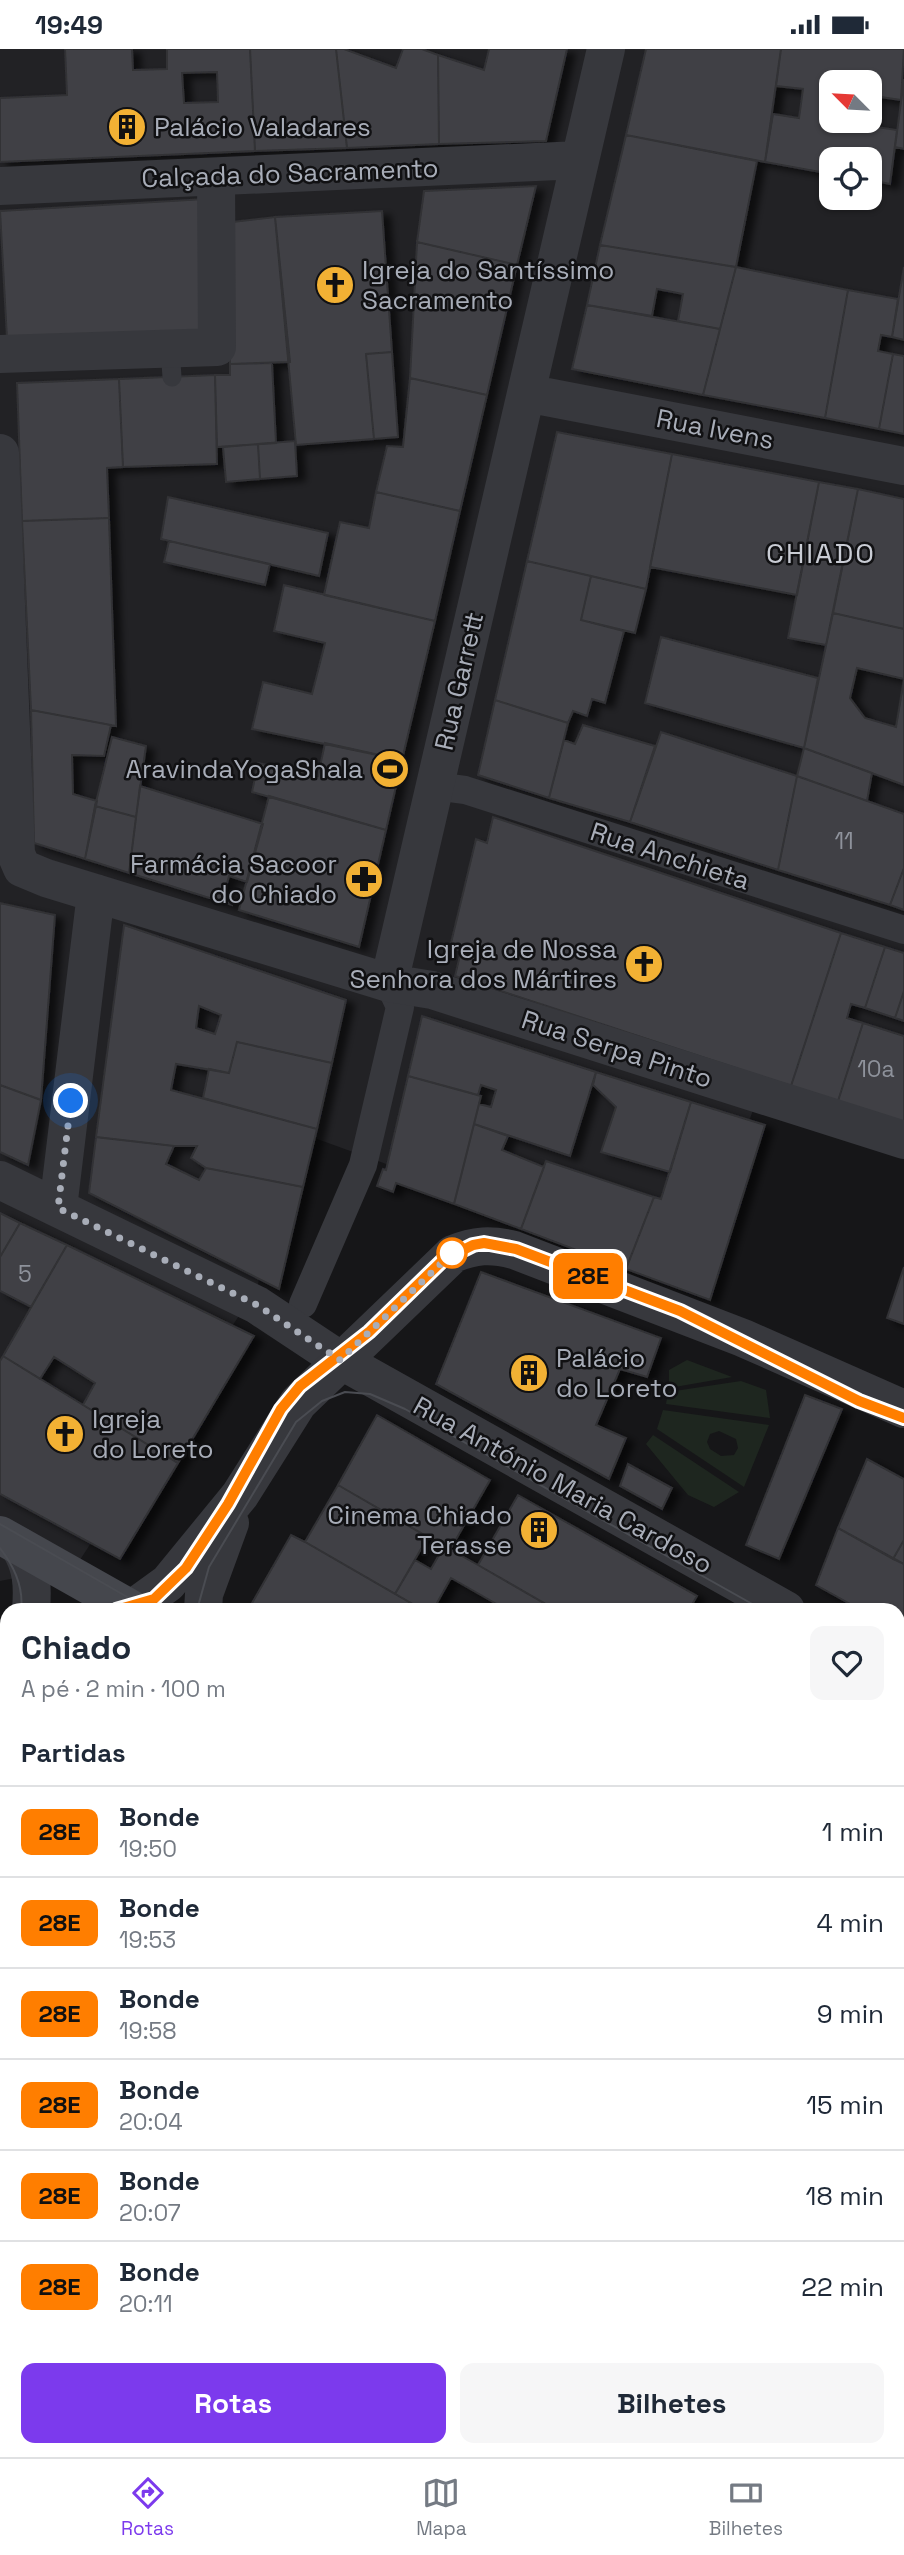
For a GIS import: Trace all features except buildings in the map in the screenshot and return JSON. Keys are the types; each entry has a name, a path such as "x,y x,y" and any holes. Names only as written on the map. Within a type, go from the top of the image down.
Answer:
{"main road":[{"path":"9,1541 118,1603"}],"street":[{"name":"Rua Garrett","path":"295,1314 363,1165 400,1007 389,983 606,49"},
{"name":"Calçada do Sacramento","path":"0,185 580,160"},
{"path":"0,354 171,363 217,347 216,177"},
{"name":"Rua Ivens","path":"526,393 904,465"},
{"path":"0,453 11,717 6,745 0,755"},
{"name":"Rua Serpa Pinto","path":"11,717 16,854 18,862 28,872 389,983 432,990 904,1140"},
{"name":"Rua Anchieta","path":"435,786 465,790 904,930"},
{"path":"58,1208 96,893"},
{"name":"Rua António Maria Cardoso","path":"0,1180 257,1305 295,1314 340,1360 774,1603"},
{"path":"137,1603 168,1583 240,1495 291,1412 340,1360 453,1255 488,1245 514,1250 743,1338 890,1404"},
{"path":"203,1603 204,1594 240,1495"},
{"path":"9,1541 28,1560 32,1577 31,1603"}],"shaded area":[{"path":"0,49 904,49 904,1114 765,1075 696,1276 295,1131 257,1288 76,1566 0,1581"},
{"path":"687,1360 732,1377 669,1388 669,1370"},
{"path":"741,1381 766,1390 770,1418 666,1404 668,1392"},
{"path":"663,1410 769,1425 744,1487 657,1429","holes":["719,1431 736,1439 738,1448 734,1455 721,1456 710,1449 707,1442 710,1434"]},
{"path":"653,1435 739,1492 714,1507 688,1495 646,1444"}],"tram line":[{"path":"140,1603 154,1599 186,1568 227,1504 281,1409 300,1386 369,1332 452,1253 484,1243 502,1245 680,1311 859,1401 904,1418"},
{"name":"28E","path":"143,1603 154,1599 186,1568 228,1504 281,1409 300,1386 369,1332 443,1260 452,1253 473,1245 484,1243 516,1249 680,1311 859,1401 904,1418"},
{"path":"199,1603 209,1567 296,1422 322,1401 345,1392 370,1394 405,1409 751,1603"},
{"path":"0,1524 138,1603"},
{"path":"0,1548 17,1577 22,1603"}],"place":[{"name":"Palácio Valadares","path":"127,127"},
{"name":"Igreja do Santíssimo Sacramento","path":"335,285"},
{"name":"AravindaYogaShala","path":"390,769"},
{"name":"Farmácia Sacoor do Chiado","path":"364,879"},
{"name":"Igreja de Nossa Senhora dos Mártires","path":"644,964"},
{"name":"Palácio do Loreto","path":"529,1373"},
{"name":"Igreja do Loreto","path":"65,1434"},
{"name":"Cinema Chiado Terasse","path":"539,1530"}],"district":[{"name":"CHIADO","path":"821,553"}],"route":[{"path":"71,1101 58,1208 257,1305 340,1360 453,1255 452,1253"}]}
